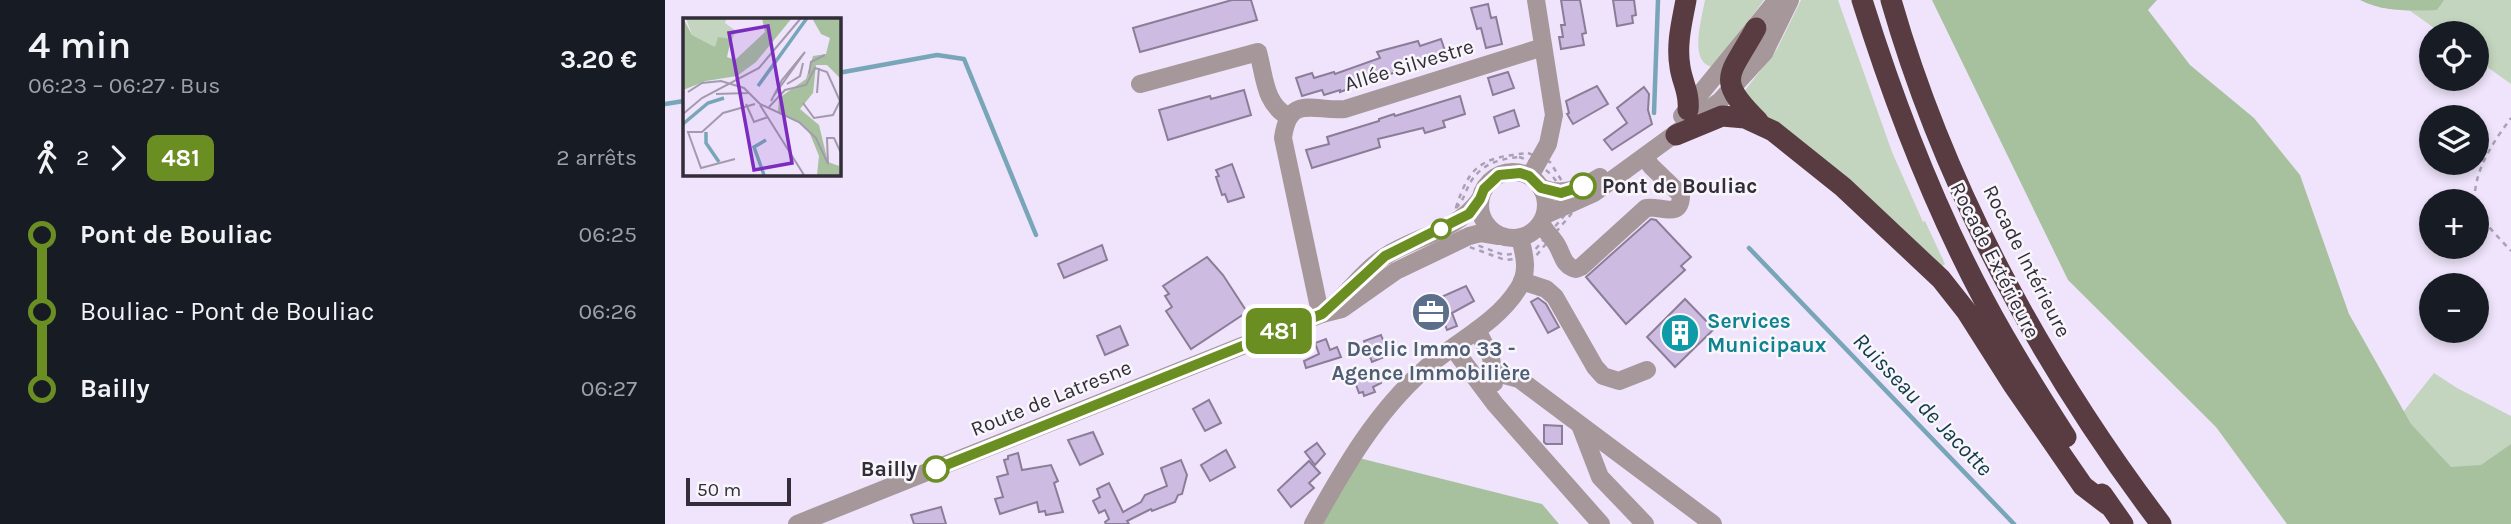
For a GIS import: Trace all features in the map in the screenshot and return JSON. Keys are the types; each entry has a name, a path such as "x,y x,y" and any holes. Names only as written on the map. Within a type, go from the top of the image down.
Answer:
{"highway":[{"path":"1686,0 1678,51 1680,70 1689,99 1688,110"},
{"name":"Rocade Extérieure","path":"1862,0 1919,163 1965,263 2028,378 2108,505 2123,524"},
{"name":"Rocade Intérieure","path":"1891,0 1943,147 1988,247 2053,364 2130,483 2161,524"},
{"path":"1756,28 1731,73 1731,90 1737,100 1760,123 1843,187 1941,279 1968,312 2014,386 2083,486 2108,505"},
{"path":"1676,135 1729,115 1760,123"}],"street":[{"path":"1536,0 1555,115 1552,134 1540,158 1535,182 1546,204 1546,225 1565,264 1576,269 1581,267 1646,208 1651,206 1676,209 1681,195 1645,157"},
{"path":"1777,0 1688,110 1657,138 1569,198 1546,225 1528,235 1509,239 1499,236 1483,220 1480,199 1484,189 1499,175 1509,172 1569,198 1594,193 1676,135 1731,90 1764,53 1790,0"},
{"name":"Allée Silvestre","path":"1289,117 1297,110 1311,105 1333,110 1345,109 1543,47"},
{"path":"1140,83 1258,52 1271,102 1278,111 1289,117 1285,122 1283,138 1322,314"},
{"name":"Route de Latresne","path":"797,524 1322,314 1342,309 1369,281 1396,271 1459,230 1480,199"},
{"name":"Route de Latresne","path":"1459,230 1499,236"},
{"path":"1313,524 1370,430 1425,369 1508,303 1522,282 1525,258 1520,238"},
{"path":"1522,282 1546,289 1555,297 1595,367 1603,376 1619,381 1647,370"},
{"path":"1477,330 1491,357 1495,404"},
{"path":"1453,348 1495,404 1601,524"},
{"path":"1493,372 1519,379 1713,524"},
{"path":"1580,425 1600,477 1645,524"}],"path":[{"path":"2476,189 2479,171 2511,118"},
{"path":"1528,153 1540,158 1550,162 1569,198 1572,213 1546,225 1535,257 1505,260 1467,246 1454,217 1466,183 1473,172 1485,161 1499,156 1528,153"},
{"path":"2489,227 2511,251"}],"green space":[{"path":"1705,0 1764,0 1713,67 1705,64 1699,49"},
{"path":"1801,0 1838,0 1892,152 1945,264 1941,267 1752,108 1743,93 1777,49"},
{"path":"1932,0 2157,0 2148,10 2190,65 2254,118 2300,175 2349,314 2411,424 2451,467 2481,465 2511,444 2511,524 2287,524 2216,427 2068,280"},
{"path":"2360,0 2444,0 2437,10 2417,11 2388,9"},
{"path":"2395,0 2511,0 2511,84 2489,68 2489,21 2424,21"},
{"path":"2434,373 2511,416 2511,524 2363,463"},
{"path":"1359,458 1542,504 1559,524 1320,524"}],"building":[{"path":"1232,0 1251,0 1257,20 1140,52 1133,28"},
{"path":"1561,0 1580,0 1586,33 1582,34 1584,45 1561,49 1561,25 1565,25"},
{"path":"1613,0 1634,0 1636,15 1632,16 1633,23 1617,26"},
{"path":"1488,4 1491,18 1496,17 1502,44 1486,48 1481,28 1477,29 1471,8"},
{"path":"1441,39 1447,57 1340,92 1324,95 1322,90 1302,96 1296,78 1312,73 1314,78 1334,72 1335,74 1380,58 1377,52 1418,41 1420,46"},
{"path":"1508,72 1514,88 1493,95 1488,78"},
{"path":"1597,86 1608,104 1573,124 1567,114 1566,101"},
{"path":"1644,87 1649,94 1648,110 1652,124 1612,150 1604,140 1627,123 1617,108"},
{"path":"1244,90 1251,115 1168,140 1159,110"},
{"path":"1460,96 1465,114 1443,121 1445,127 1425,133 1423,128 1378,139 1380,147 1312,168 1306,150 1329,144 1327,137 1394,114 1395,116"},
{"path":"1514,110 1519,126 1499,133 1494,117"},
{"path":"1232,164 1244,197 1228,202 1225,194 1222,195 1216,170"},
{"path":"1651,219 1656,220 1691,257 1681,266 1685,270 1626,324 1586,277"},
{"path":"1102,245 1107,260 1064,278 1058,264"},
{"path":"1207,257 1223,275 1247,312 1191,349 1166,311 1172,307 1165,296 1169,294 1163,286"},
{"path":"1466,286 1474,301 1452,313 1457,326 1447,330 1442,317 1428,322 1421,306"},
{"path":"1538,298 1546,304 1559,327 1548,333 1531,302"},
{"name":"Services Municipaux","path":"1685,299 1714,329 1675,367 1647,337"},
{"path":"1120,326 1128,345 1105,355 1097,336"},
{"path":"1381,335 1389,355 1372,362 1364,341"},
{"path":"1326,339 1330,350 1337,347 1341,357 1306,368 1304,361 1319,354 1315,343"},
{"path":"1377,372 1381,383 1373,387 1375,392 1364,396 1363,392 1359,393 1355,382"},
{"path":"1209,400 1221,423 1205,431 1193,409"},
{"path":"1544,425 1562,426 1562,444 1544,442"},
{"path":"1093,432 1103,454 1080,465 1068,440"},
{"path":"1317,443 1325,454 1315,465 1305,452"},
{"path":"1226,450 1235,467 1210,481 1201,465"},
{"path":"1018,453 1022,470 1051,465 1058,481 1054,483 1063,512 1046,515 1045,511 1039,512 1037,502 1000,514 995,499 1003,497 997,477 1008,474 1004,460"},
{"path":"1181,460 1187,475 1182,494 1178,495 1175,502 1152,511 1151,509 1127,521 1129,524 1106,524 1109,519 1105,510 1099,513 1093,501 1100,497 1097,489 1109,483 1123,512 1141,502 1145,495 1167,486 1161,468"},
{"path":"1309,461 1320,473 1309,483 1314,488 1291,507 1278,490"},
{"path":"941,507 946,524 914,524 911,515"}],"waterway":[{"name":"Ruisseau de Jacotte","path":"1654,113 1658,0"},
{"path":"840,73 937,55 964,59 1036,235"},
{"path":"665,104 683,101"},
{"name":"Ruisseau de Jacotte","path":"1749,248 2014,524"}],"bus line":[{"name":"481","path":"936,469 1322,314 1385,256 1469,214 1490,181 1499,175 1520,173 1529,176 1541,188 1552,192 1567,192 1583,186"}],"place":[{"name":"Pont de Bouliac","path":"1583,186"},
{"name":"Declic Immo 33 - Agence Immobilière","path":"1431,312"},
{"name":"Services Municipaux","path":"1680,333"},
{"name":"Bailly","path":"936,469"}]}
